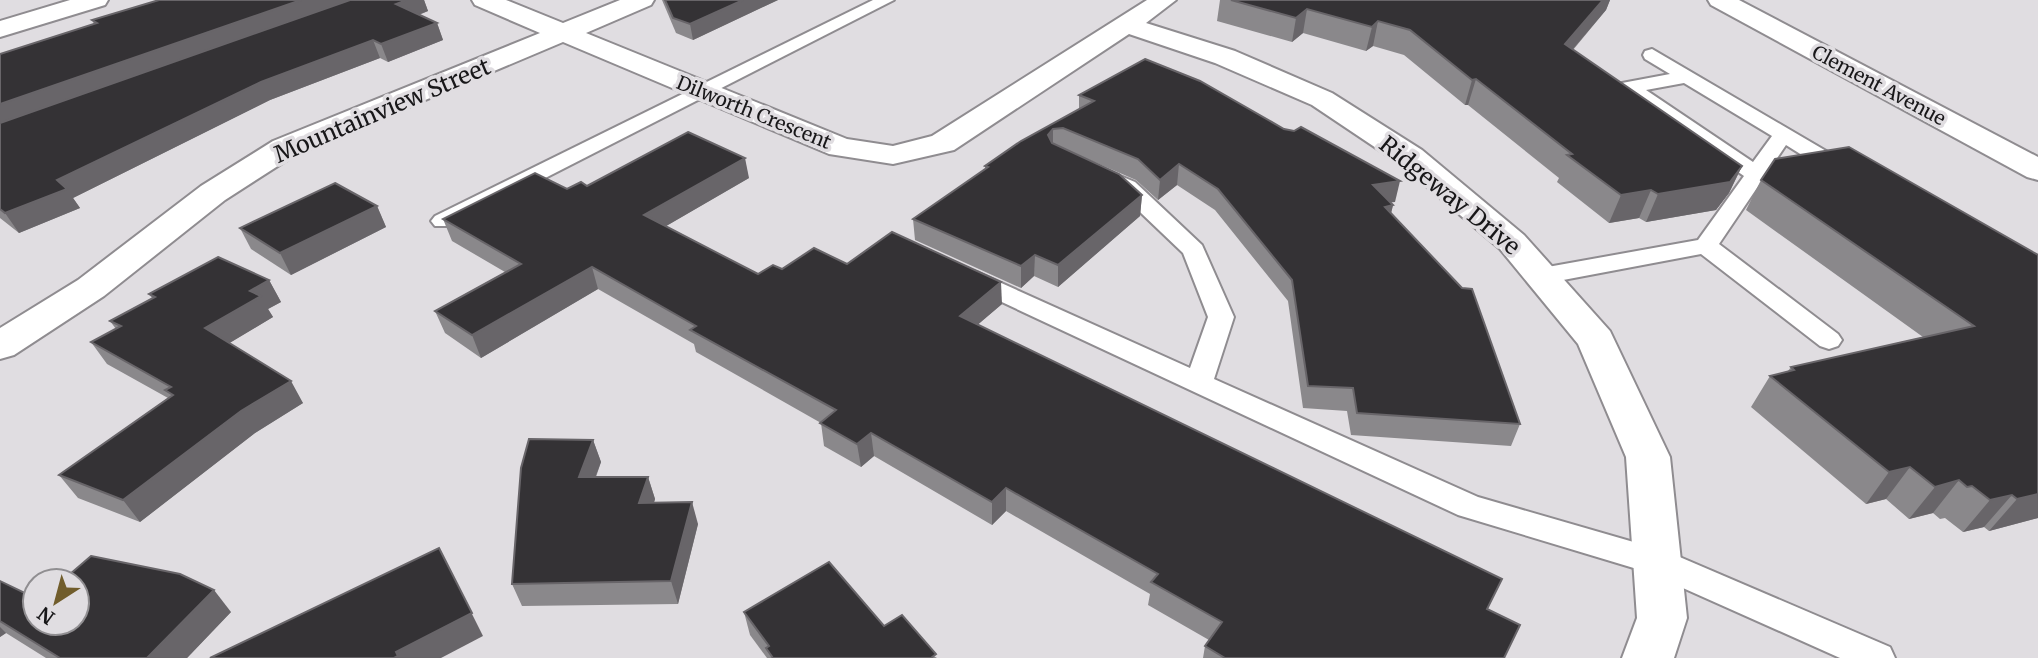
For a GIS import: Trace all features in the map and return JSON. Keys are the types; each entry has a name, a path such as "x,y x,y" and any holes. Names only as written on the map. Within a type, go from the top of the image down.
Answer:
{"street":[{"path":"0,29 96,0"},
{"name":"Dilworth Crescent","path":"484,0 840,147 893,155 943,143 1164,0"},
{"name":"Mountainview Street","path":"0,346 91,288 213,194 284,148 642,0"},
{"name":"Clement Avenue","path":"1720,0 2038,170"},
{"name":"Clement Avenue","path":"1762,0 2014,128"},
{"name":"Ridgeway Drive","path":"1126,25 1225,57 1322,99 1411,157 1512,242 1597,340 1648,457 1661,618 1648,658"}],"lane":[{"path":"443,221 886,0"},
{"path":"1652,55 1864,183"},
{"path":"1685,77 1629,87 1756,174"},
{"path":"1542,276 1706,246 1783,135"},
{"path":"1094,172 1127,187 1194,250 1221,317 1198,384"},
{"path":"1706,246 1829,340"},
{"path":"945,266 1469,507 1656,561 1877,658"}],"building":[{"path":"159,0 301,0 0,104 0,54 97,23 92,20"},
{"path":"350,0 407,0 396,4 437,23 381,44 373,40 261,82 57,180 67,189 5,213 0,209 0,123"},
{"path":"665,0 743,0 690,24 673,18"},
{"path":"1231,0 1603,0 1565,44 1742,166 1730,182 1658,194 1651,190 1621,195 1567,155 1572,154 1410,30 1378,21 1372,27 1307,9 1296,18"},
{"path":"1145,59 1200,81 1284,129 1294,131 1301,127 1400,181 1373,185 1393,205 1385,207 1462,288 1472,289 1520,424 1357,413 1353,388 1308,386 1292,280 1218,189 1179,164 1160,180 1138,159 1063,128 1053,129 1048,135 1052,143 1119,174 1142,195 1058,265 1035,255 1021,266 913,219 1021,141 1094,101 1079,95"},
{"path":"688,132 745,158 644,215 758,274 773,265 782,269 814,248 847,264 892,232 1001,282 960,316 1502,579 1487,609 1520,625 1504,658 1225,658 1205,646 1222,622 1151,582 1158,574 1006,488 992,502 871,433 857,444 820,423 836,410 690,330 696,326 592,267 472,335 435,311 521,264 443,219 535,173 567,189 581,182 587,186"},
{"path":"1849,147 2038,255 2038,494 2017,499 2012,495 1990,500 1959,480 1935,487 1910,467 1889,472 1770,376 1794,370 1791,367 1974,326 1761,180 1775,159"},
{"path":"335,183 377,206 280,253 240,228"},
{"path":"218,257 269,280 250,291 261,296 205,328 291,381 241,411 123,500 59,475 173,395 165,390 171,387 91,342 121,326 110,321 155,297 149,294"},
{"path":"529,439 593,440 579,477 648,477 639,503 692,502 671,581 512,584 521,468"},
{"path":"439,548 472,613 396,652 398,656 394,658 210,658"},
{"path":"91,556 180,574 214,590 147,658 60,658 26,637 91,637 91,567 78,567"},
{"path":"829,562 884,626 902,615 936,654 931,658 773,658 766,648 769,646 744,612"},
{"path":"0,581 21,591 21,634 0,621"}]}
